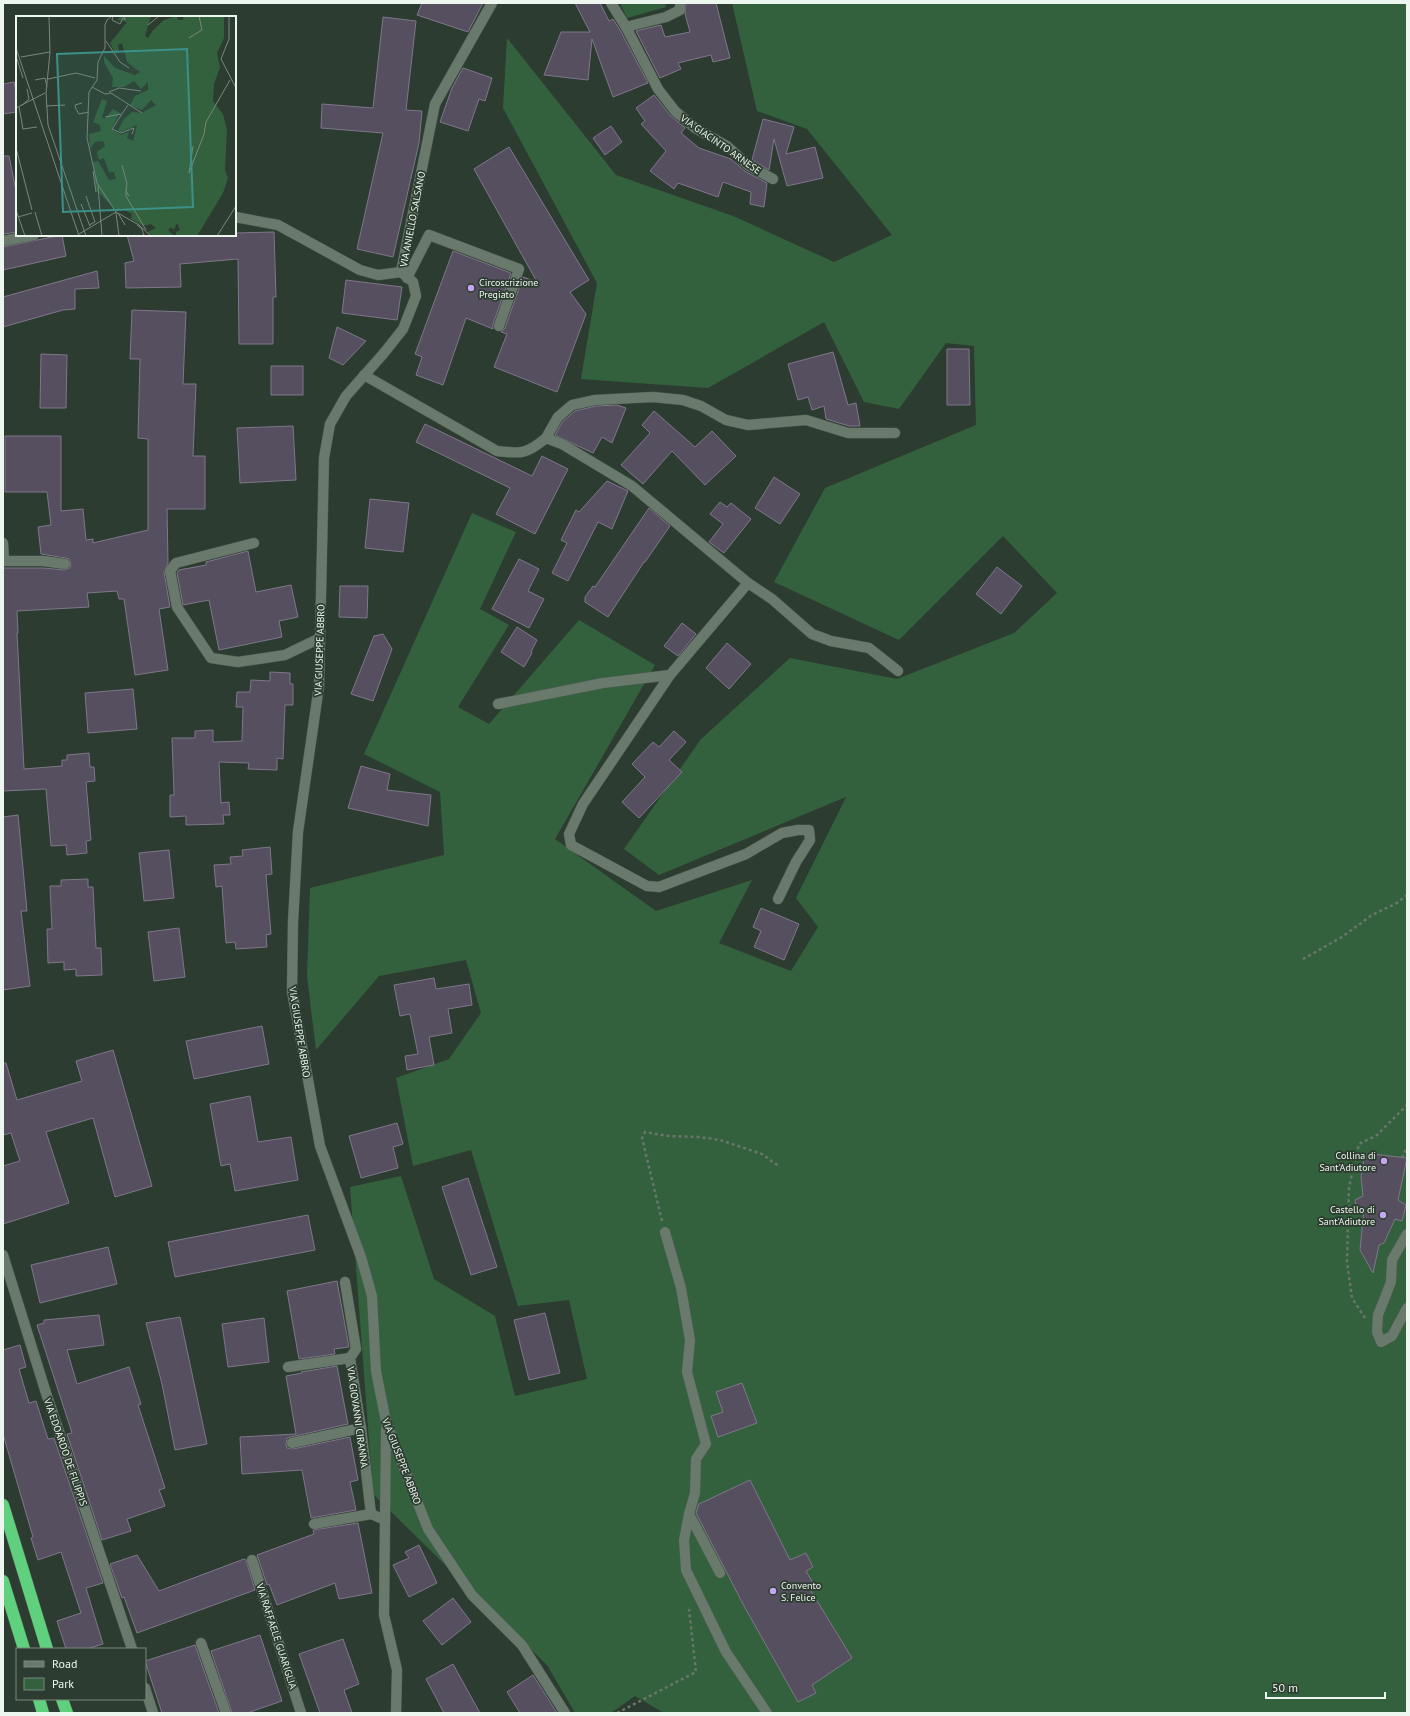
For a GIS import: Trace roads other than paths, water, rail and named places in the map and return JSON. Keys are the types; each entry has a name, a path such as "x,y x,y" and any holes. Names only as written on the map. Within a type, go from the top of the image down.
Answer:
{"highway":[{"path":"3,1506 47,1648"},
{"path":"3,1581 24,1648"},
{"path":"39,1700 43,1713"},
{"path":"62,1700 67,1713"}],"street":[{"name":"VIA ANIELLO SALSANO","path":"236,217 278,225 360,270 378,275 404,275 435,104 492,3"},
{"name":"VIA GIACINTO ARNESE","path":"611,3 626,27 658,89 675,111 695,128 727,146 750,166 773,179"},
{"path":"626,27 666,17 680,10 680,3"},
{"path":"404,275 429,235 519,269 499,326"},
{"path":"3,241 29,236"},
{"name":"VIA GIUSEPPE ABBRO","path":"404,275 413,282 416,296 403,329 346,396 330,424 324,458 319,686 298,832 293,922 292,991 320,1146 361,1257 372,1296 376,1371 386,1422 428,1529 472,1595 522,1645 565,1713"},
{"path":"364,375 497,451 516,454 532,449 546,438 558,417 572,405 595,400 653,397 683,400 701,406 726,420 748,424 806,420 848,433 895,433"},
{"path":"546,438 562,444 632,486 748,583 772,598 812,634 831,641 869,648 898,671"},
{"path":"3,543 3,561 42,561 65,564"},
{"path":"254,543 176,563 170,571 177,607 211,658 238,662 285,655 320,638"},
{"path":"748,583 670,675 583,804 569,834 571,845 646,886 659,887 746,854 782,833 798,830 809,830 810,840 796,862 778,899"},
{"path":"498,704 603,683 670,675"},
{"path":"665,1232 681,1288 690,1340 687,1372 706,1444 696,1459 695,1493 684,1540 686,1570 726,1652 767,1713"},
{"path":"1407,1234 1392,1260 1391,1282 1378,1315 1377,1332 1381,1342 1392,1336 1407,1308"},
{"name":"VIA EDOARDO DE FILIPPIS","path":"3,1255 46,1393 132,1648"},
{"name":"VIA GIOVANNI CIRANNA","path":"345,1282 356,1349 350,1358 361,1428 371,1514"},
{"path":"288,1367 350,1358"},
{"path":"386,1422 384,1615 397,1670 396,1713"},
{"path":"292,1444 361,1428"},
{"path":"314,1524 371,1514 385,1520"},
{"path":"689,1514 720,1573"},
{"name":"VIA RAFFAELE GUARIGLIA","path":"252,1560 301,1713"},
{"path":"201,1643 226,1713"},
{"path":"146,1691 153,1713"}],"place":[{"name":"Circoscrizione Pregiato","path":"471,288"},
{"name":"Collina di Sant'Adiutore","path":"1384,1161"},
{"name":"Castello di Sant'Adiutore","path":"1383,1215"},
{"name":"Convento S. Felice","path":"773,1591"}]}
